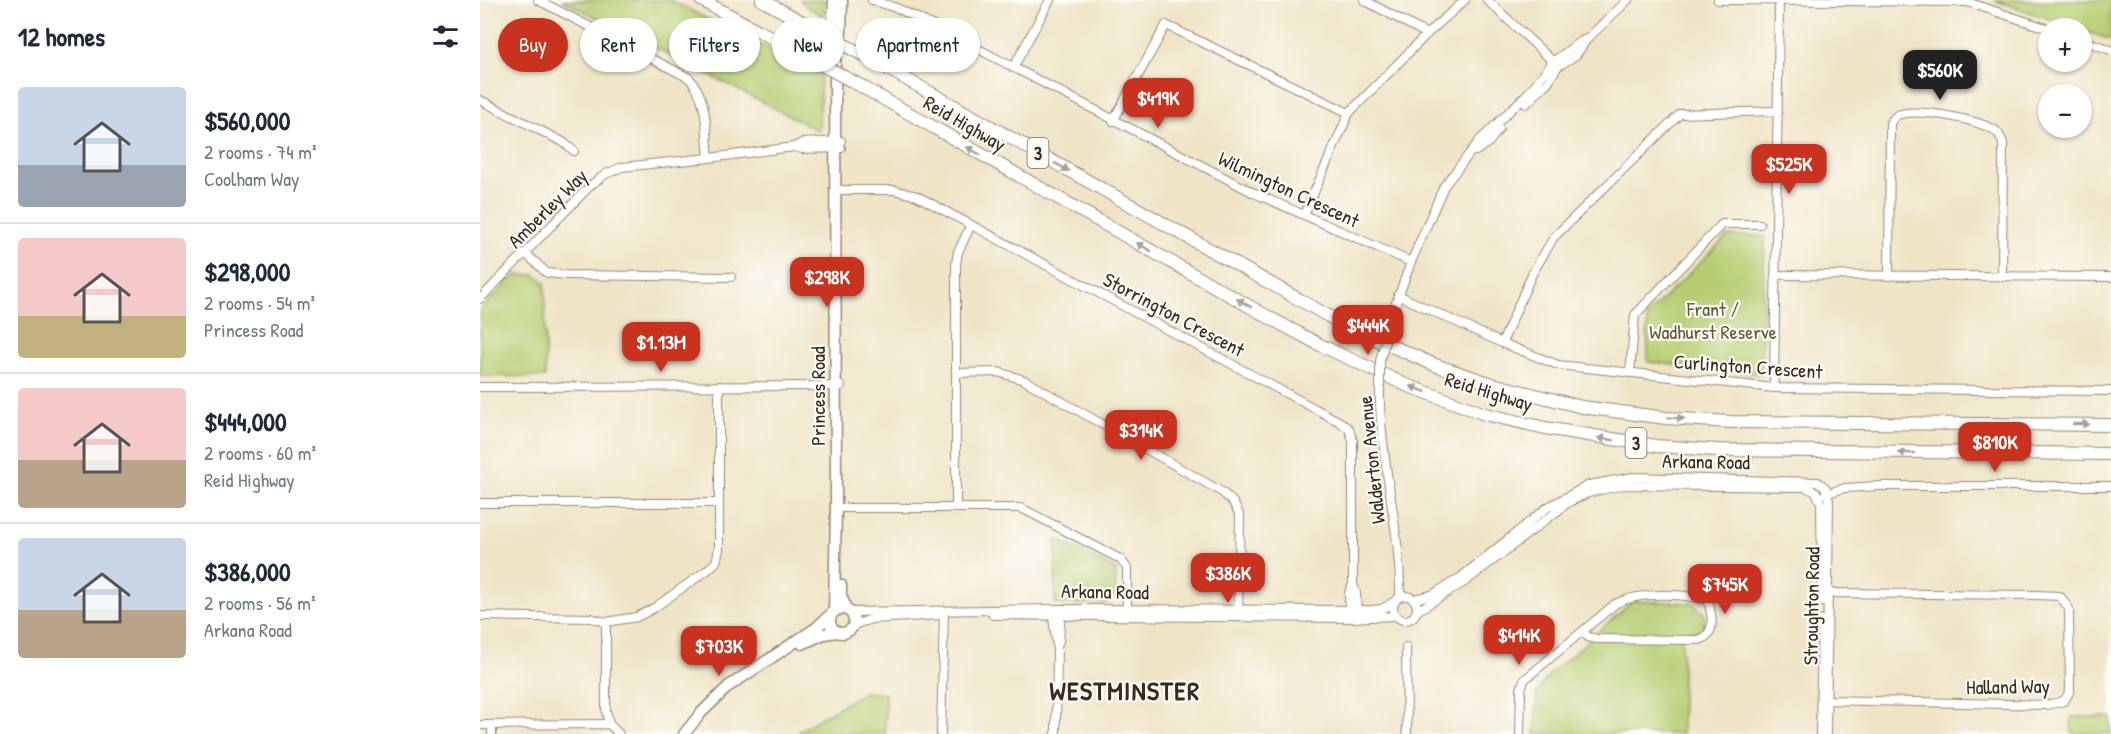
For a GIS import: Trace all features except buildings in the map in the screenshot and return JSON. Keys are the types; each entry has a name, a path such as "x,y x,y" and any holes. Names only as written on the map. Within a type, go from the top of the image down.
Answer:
{"highway":[{"name":"Reid Highway","path":"701,0 859,85 1320,345 1406,384 1485,414 1600,438 1656,446 1718,450 2111,454"},
{"name":"Reid Highway","path":"762,0 1348,327 1418,358 1489,383 1582,407 1666,418 1731,422 2111,424"}],"main road":[{"name":"Princess Road","path":"834,0 838,144"},
{"name":"Princess Road","path":"842,0 838,144 839,507 841,595 848,611"},
{"name":"Princess Road","path":"833,613 839,507"},
{"path":"684,734 701,713 729,686 816,628 837,609 848,611 854,621 847,632 824,634 782,652"},
{"path":"833,613 830,624 837,632"}],"street":[{"path":"538,0 689,78 698,86 702,98 709,158"},
{"name":"Wilmington Crescent","path":"872,0 899,9 1254,193 1411,262"},
{"name":"Wilmington Crescent","path":"887,0 899,9"},
{"path":"1013,68 1050,0"},
{"path":"1364,0 1426,34"},
{"path":"1304,215 1349,113 1426,34 1465,0"},
{"path":"1487,0 1556,64"},
{"name":"Walderton Avenue","path":"1412,598 1401,570 1384,462 1380,404 1380,362 1398,295 1444,186 1483,137 1511,114 1578,43 1588,39 1628,0"},
{"path":"1718,0 1967,1 2038,25"},
{"path":"1774,387 1779,2"},
{"path":"1113,121 1166,25 1349,113"},
{"path":"2092,43 2111,50"},
{"path":"481,102 564,142 574,151"},
{"path":"1502,343 1532,273 1554,237 1680,114 1776,111"},
{"path":"1889,276 1890,123 1895,116 1929,113 1952,116 1994,130 2000,135 2003,143 2002,277"},
{"name":"Amberley Way","path":"480,299 591,185 606,174 622,167 838,144"},
{"name":"Storrington Crescent","path":"838,190 894,190 911,194 1340,422 1349,429 1353,441 1353,584 1349,593 1353,614"},
{"path":"1630,374 1635,315 1722,224 1760,224"},
{"path":"956,508 956,264 958,252 970,225"},
{"path":"525,253 547,273 566,276 731,277"},
{"path":"1775,275 2111,277"},
{"name":"Curlington Crescent","path":"1398,295 1502,343 1558,365 1774,387 2111,391"},
{"path":"957,373 998,372 1024,380 1222,492 1233,502 1240,516 1238,613"},
{"path":"480,616 591,618 606,622 637,617 654,608 716,562 720,549 719,386"},
{"path":"480,387 838,386"},
{"name":"Arkana Road","path":"1412,598 1432,596 1460,578 1548,507 1568,495 1589,485 1633,477 1824,488 1871,482 1880,486 2111,486"},
{"name":"Arkana Road","path":"1417,610 1459,587 1552,514 1588,493 1623,485 1805,488 1818,495 1824,488"},
{"name":"Stroughton Road","path":"1824,488 1829,501 1825,593 1826,734"},
{"name":"Stroughton Road","path":"1818,495 1821,503 1825,593"},
{"path":"480,502 719,503"},
{"path":"839,507 1021,508 1120,559 1127,568 1127,614"},
{"name":"Walderton Avenue","path":"1397,599 1401,570"},
{"name":"Halland Way","path":"1824,700 2047,705 2064,700 2070,691 2069,609 2060,596 1825,593"},
{"path":"1520,734 1521,690 1524,680 1582,631 1615,604 1636,596 1690,596 1708,600 1712,616 1711,631 1707,637 1699,640 1597,639 1588,637 1582,631"},
{"path":"1412,598 1418,606 1414,617 1401,620 1395,616 1393,611 1397,599 1412,598"},
{"name":"Arkana Road","path":"1353,614 1382,609 1397,599"},
{"name":"Arkana Road","path":"848,611 1395,616"},
{"path":"941,734 944,612"},
{"name":"Arkana Road","path":"853,625 872,619 944,612"},
{"path":"1056,613 1056,734"},
{"path":"606,622 606,710 609,724 619,734"},
{"path":"1406,647 1407,734"},
{"name":"Stroughton Road","path":"1820,734 1824,700"},
{"path":"480,725 492,729 609,724"}],"green space":[{"path":"562,0 670,0 706,18 669,18 669,55 657,48 657,18 597,18"},
{"path":"800,0 825,0 823,16 807,7"},
{"path":"1994,0 2111,0 2111,40 2092,34 2092,18 2047,18"},
{"path":"760,45 772,51 772,72 815,72 821,75 819,131 703,72 760,72"},
{"name":"Frant / Wadhurst Reserve","path":"1727,236 1765,236 1761,374 1648,362 1647,315"},
{"path":"516,275 536,275 545,283 545,377 480,376 480,310"},
{"path":"1056,539 1116,570 1115,595 1107,603 1055,604"},
{"path":"1633,601 1692,603 1704,613 1704,627 1698,632 1682,633 1682,734 1535,734 1537,692 1549,675"},
{"path":"864,692 885,694 885,734 799,734 799,731"},
{"path":"2071,717 2111,717 2111,734 2072,734"}],"district":[{"name":"WESTMINSTER","path":"1125,690"}]}
